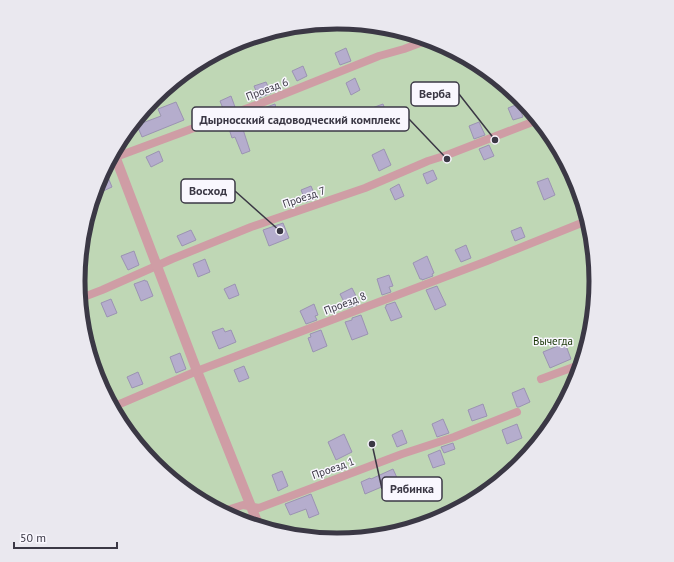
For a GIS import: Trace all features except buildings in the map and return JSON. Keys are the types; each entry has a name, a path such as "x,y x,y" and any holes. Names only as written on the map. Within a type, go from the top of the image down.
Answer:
{"street":[{"path":"116,161 256,520"}],"lane":[{"name":"Проезд 6","path":"119,155 264,102 379,56 420,43"},
{"name":"Проезд 7","path":"86,296 251,227 364,188 428,161 532,122"},
{"name":"Проезд 8","path":"118,405 197,371 487,261 582,223"},
{"path":"541,379 574,367"},
{"name":"Проезд 1","path":"230,509 243,504 259,508 402,454 454,437 517,412"}],"green space":[{"name":"Вычегда","path":"337,29 370,31 418,42 463,63 490,81 515,103 537,128 547,141 563,170 576,200 587,248 589,281 587,314 576,362 555,407 537,434 515,459 477,491 448,507 418,520 370,531 337,533 304,531 288,528 256,520 241,514 197,491 159,459 127,421 111,392 98,362 87,314 85,281 87,248 90,232 98,200 104,185 127,141 159,103 197,71 226,55 256,42 304,31"}],"place":[{"name":"Верба","path":"495,140"},
{"name":"Дырносский садоводческий комплекс","path":"447,159"},
{"name":"Восход","path":"280,231"},
{"name":"Рябинка","path":"372,444"}]}
